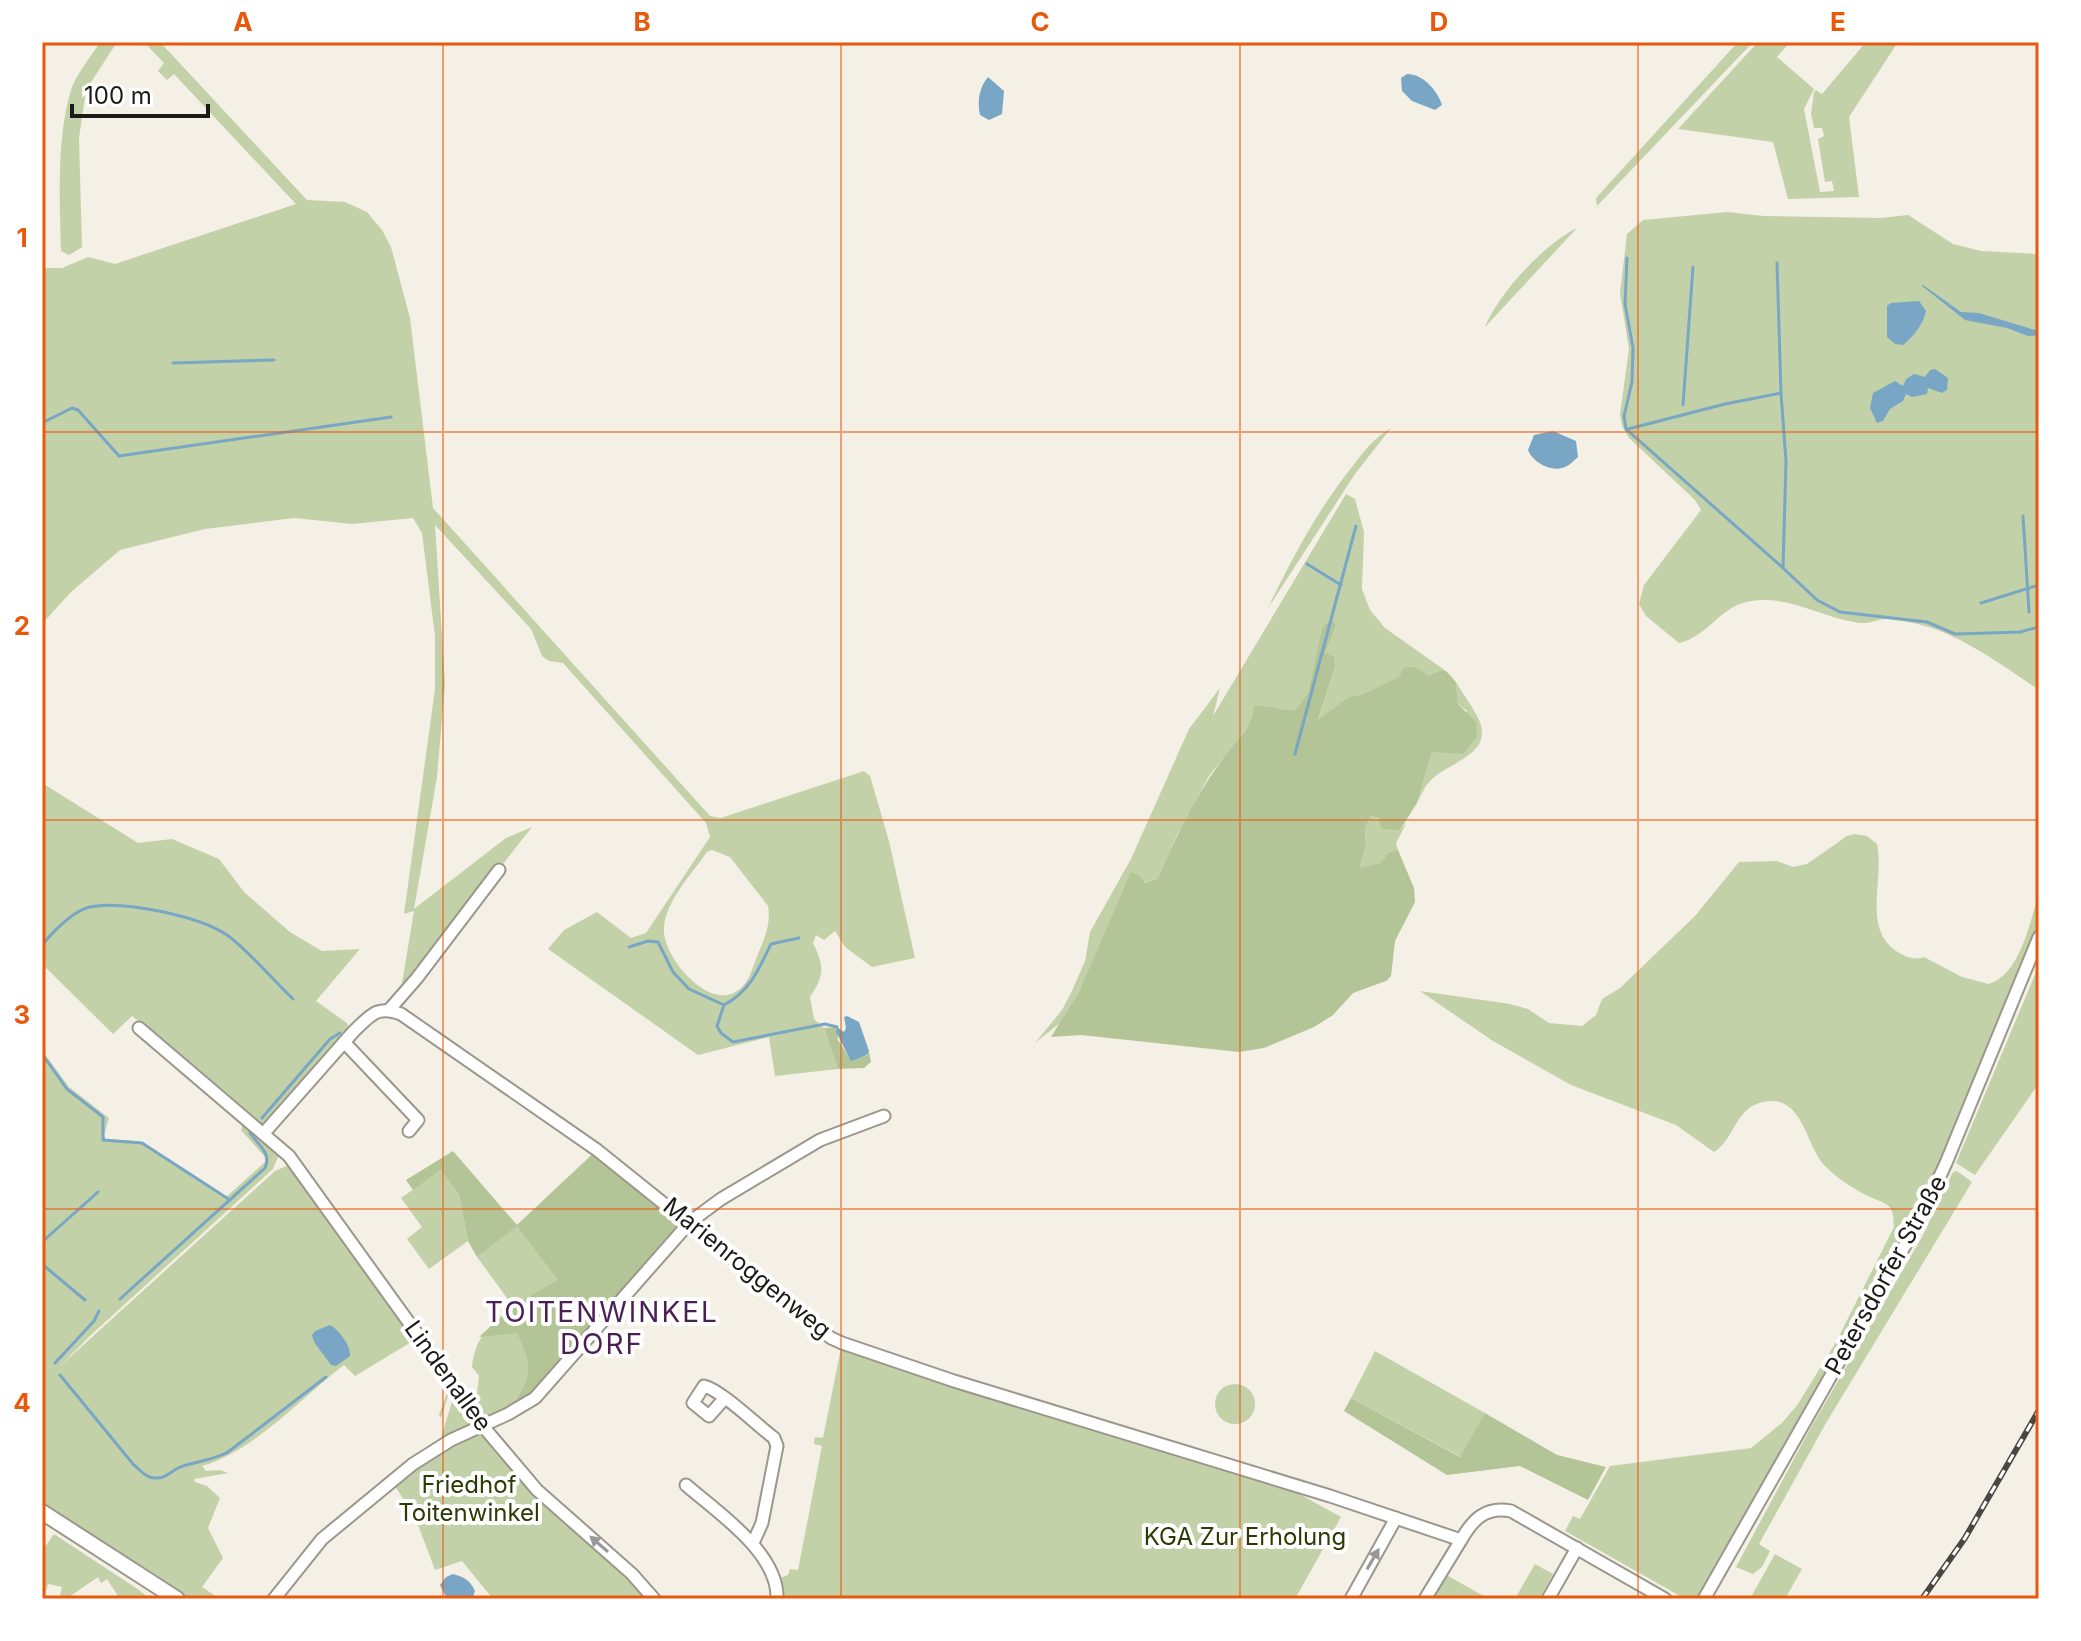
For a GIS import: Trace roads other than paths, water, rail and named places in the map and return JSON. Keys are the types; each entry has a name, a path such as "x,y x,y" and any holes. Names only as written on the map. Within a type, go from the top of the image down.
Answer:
{"street":[{"path":"264,1133 370,1016 380,1010 389,1010 499,870"},
{"name":"Petersdorfer Straße","path":"1704,1599 1920,1219 1952,1150 2039,937"},
{"name":"Marienroggenweg","path":"389,1010 401,1014 597,1150 831,1338 1461,1540"},
{"name":"Lindenallee","path":"139,1028 264,1133 298,1166 482,1425 537,1490 617,1559 654,1599"},
{"path":"344,1042 418,1120 409,1131"},
{"path":"274,1599 313,1548 413,1464 435,1449 523,1406 546,1387 690,1222 721,1199 820,1140 884,1116"},
{"path":"724,1399 774,1438 777,1446 762,1523 753,1543"},
{"path":"686,1485 753,1543 775,1580 777,1599"},
{"path":"1425,1599 1473,1521 1482,1514 1502,1509 1519,1514 1665,1599"},
{"path":"42,1512 168,1597"},
{"path":"1351,1599 1396,1518"},
{"path":"1548,1599 1577,1548"}],"water":[{"path":"1407,74 1429,84 1442,105 1435,110 1412,101 1402,91 1401,78"},
{"path":"988,77 1004,91 1002,114 989,120 980,115 979,105 981,90"},
{"path":"1923,285 1961,312 1979,313 2035,330 2039,328 2039,335 2028,336 2007,328 1965,320"},
{"path":"1919,301 1926,311 1920,325 1903,345 1895,344 1887,337 1887,306"},
{"path":"1935,369 1948,378 1947,390 1942,393 1928,388 1927,394 1912,397 1906,394 1903,401 1890,409 1883,421 1877,423 1870,408 1873,393 1895,381 1903,386 1906,379 1914,374 1925,377"},
{"path":"1553,431 1576,441 1578,457 1556,469 1544,466 1528,450 1534,435"},
{"path":"844,1017 859,1022 869,1051 867,1055 851,1061 836,1032 837,1027 844,1032"},
{"path":"330,1325 344,1339 350,1352 350,1356 336,1366 331,1365 312,1335"},
{"path":"453,1574 471,1584 475,1591 472,1599 447,1599 440,1585"}],"waterway":[{"path":"1627,258 1625,304 1633,348 1632,382 1624,416 1626,429 1783,568"},
{"path":"1628,429 1781,393 1777,263"},
{"path":"1683,405 1693,267"},
{"path":"173,363 274,360"},
{"path":"1781,393 1786,461 1783,568 1817,600 1840,612 1927,622 1955,634 2020,632 2039,627"},
{"path":"42,423 72,408 78,410 119,456 391,417"},
{"path":"2023,516 2029,612"},
{"path":"1295,754 1356,526"},
{"path":"1307,564 1341,585"},
{"path":"1981,603 2039,585"},
{"path":"42,945 57,928 83,909 104,905 160,911 198,922 227,935 293,999"},
{"path":"724,1005 747,986 771,944 799,938"},
{"path":"629,947 648,941 658,942 673,972 689,989 724,1005 717,1026 733,1042 825,1024 837,1027"},
{"path":"262,1118 330,1039 340,1033"},
{"path":"42,1054 67,1089 103,1117 103,1140 142,1143 230,1200"},
{"path":"120,1299 265,1168 267,1158 250,1133 252,1130"},
{"path":"42,1242 98,1192"},
{"path":"42,1264 85,1300"},
{"path":"55,1363 94,1321 99,1311"},
{"path":"60,1375 133,1464 152,1478 228,1452 326,1377"}],"railway":[{"path":"1922,1599 1965,1538 2039,1410"}],"district":[{"name":"TOITENWINKEL DORF","path":"602,1328"}],"park label":[{"name":"Friedhof Toitenwinkel","path":"469,1499"},
{"name":"KGA Zur Erholung","path":"1245,1537"}]}
